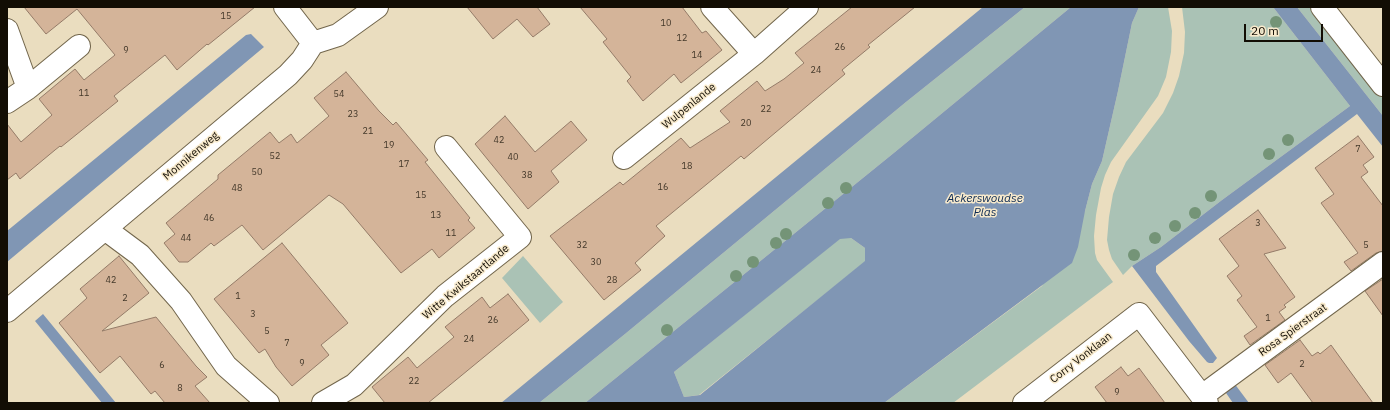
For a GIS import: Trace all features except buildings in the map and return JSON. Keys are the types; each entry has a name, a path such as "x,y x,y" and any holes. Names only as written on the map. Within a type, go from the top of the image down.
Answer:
{"street":[{"path":"285,7 314,43 338,35 378,7"},
{"path":"712,7 754,54"},
{"name":"Wulpenlande","path":"624,158 754,54 807,7"},
{"path":"1322,7 1383,85"},
{"path":"7,30 28,88"},
{"name":"Monnikenweg","path":"7,311 288,74 302,60 314,43"},
{"path":"7,102 28,88 79,46"},
{"name":"Witte Kwikstaartlande","path":"323,403 354,385 445,296 520,237 446,147"},
{"path":"105,229 140,255 181,301 226,366 268,403"},
{"name":"Rosa Spierstraat","path":"1205,400 1383,263"},
{"name":"Corry Vonklaan","path":"1024,403 1139,314 1205,400"}],"green space":[{"path":"1025,7 1071,7 895,152 585,403 539,403 906,102"},
{"path":"1139,7 1168,7 1172,31 1171,52 1166,77 1158,96 1111,162 1101,188 1094,236 1095,253 1097,260 1113,282 953,403 884,403 1042,286 1085,211 1092,184 1102,161 1132,23"},
{"path":"1182,7 1273,7 1350,106 1161,247 1132,266 1123,275 1112,259 1107,240 1113,194 1126,162 1163,113 1173,93 1179,76 1184,53 1185,32"},
{"path":"1297,7 1312,7 1383,99 1383,116"},
{"path":"840,238 851,238 865,248 866,261 699,395 684,397 674,372"},
{"path":"523,256 563,302 540,323 502,278"}],"water":[{"path":"983,7 1025,7 906,102 539,403 501,403"},
{"name":"Ackerswoudse Plas","path":"1071,7 1139,7 1132,23 1102,161 1092,184 1078,247 1072,263 884,403 585,403 895,152","holes":["851,238 865,248 865,261 700,395 684,397 674,372 840,239"]},
{"path":"1273,7 1297,7 1383,116 1383,147 1357,114 1156,266 1156,272 1217,358 1213,363 1209,363 1189,341 1132,266 1161,247 1350,106"},
{"path":"251,34 264,47 7,262 7,231 246,35"},
{"path":"43,314 116,403 102,403 35,321"},
{"path":"1234,383 1249,403 1233,403 1226,393"}]}
